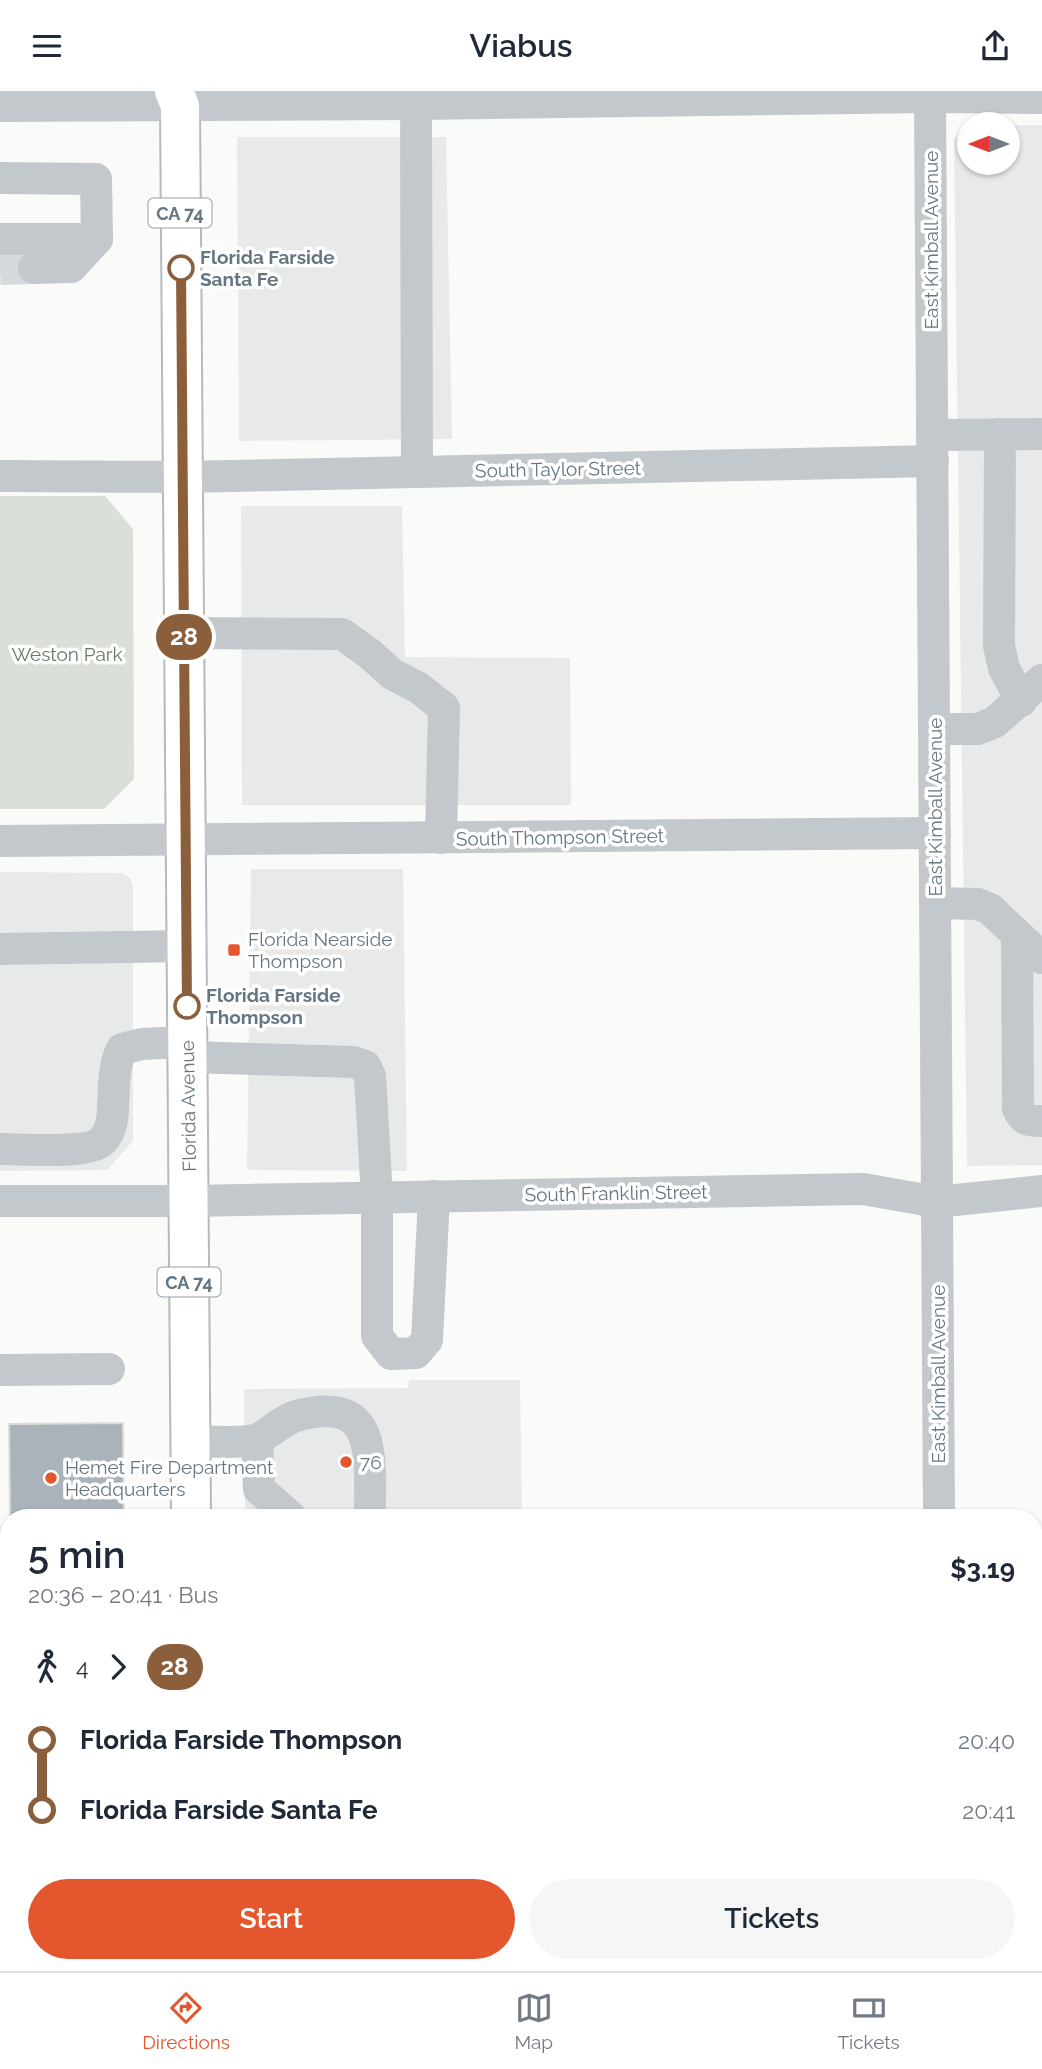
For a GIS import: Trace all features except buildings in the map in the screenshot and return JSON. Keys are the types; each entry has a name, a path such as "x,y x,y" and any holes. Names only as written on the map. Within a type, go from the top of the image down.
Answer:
{"main road":[{"name":"Florida Avenue","path":"180,96 191,1509"}],"street":[{"path":"0,106 31,98 180,96 371,98 416,104 553,97 1036,96"},
{"name":"East Kimball Avenue","path":"930,97 939,1509"},
{"path":"416,104 417,472"},
{"path":"0,178 96,179 97,239 71,267 34,268"},
{"path":"0,239 97,239"},
{"path":"934,729 978,729 995,722 1031,691 1003,668 999,646 1000,434"},
{"name":"South Taylor Street","path":"0,476 183,477 417,472 932,448 1000,434 1042,434"},
{"path":"184,633 342,634 392,674 419,688 444,708 441,838"},
{"name":"South Thompson Street","path":"0,841 935,833"},
{"path":"935,903 978,904 990,909 1042,958"},
{"path":"1017,935 1018,1108 1021,1117 1027,1121 1042,1121"},
{"path":"0,949 187,946"},
{"path":"0,1149 87,1148 101,1142 110,1131 116,1062 122,1049 142,1044 187,1050 353,1062 365,1066 370,1076 377,1198 377,1336 391,1354 416,1353 427,1340 434,1196"},
{"name":"South Franklin Street","path":"0,1201 188,1201 863,1189 937,1202 1042,1191"},
{"path":"0,1370 110,1369"},
{"path":"190,1441 257,1440 272,1427 294,1416 320,1412 342,1414 358,1423 366,1435 369,1450 369,1509"},
{"path":"257,1440 260,1489 282,1509"}],"shaded area":[{"path":"1020,125 1042,125 1042,1165 967,1166 954,139 957,136 957,175 1020,175"},
{"path":"237,137 446,137 452,439 239,441"},
{"path":"241,506 402,506 405,657 570,658 571,805 242,805"},
{"path":"251,869 403,869 407,1171 247,1170"},
{"path":"0,872 123,873 131,879 133,1141 107,1170 0,1171"},
{"path":"409,1380 520,1380 522,1509 246,1509 244,1389 408,1388"}],"green space":[{"name":"Weston Park","path":"0,496 105,496 133,529 134,779 104,809 0,809"}],"tunnel":[{"path":"0,269 34,268"}],"bus line":[{"name":"28","path":"181,268 187,1006"}],"place":[{"name":"Florida Farside Santa Fe","path":"181,268"},
{"name":"Florida Nearside Thompson","path":"234,950"},
{"name":"Florida Farside Thompson","path":"187,1006"},
{"name":"76","path":"346,1462"},
{"name":"Hemet Fire Department Headquarters","path":"51,1478"}]}
